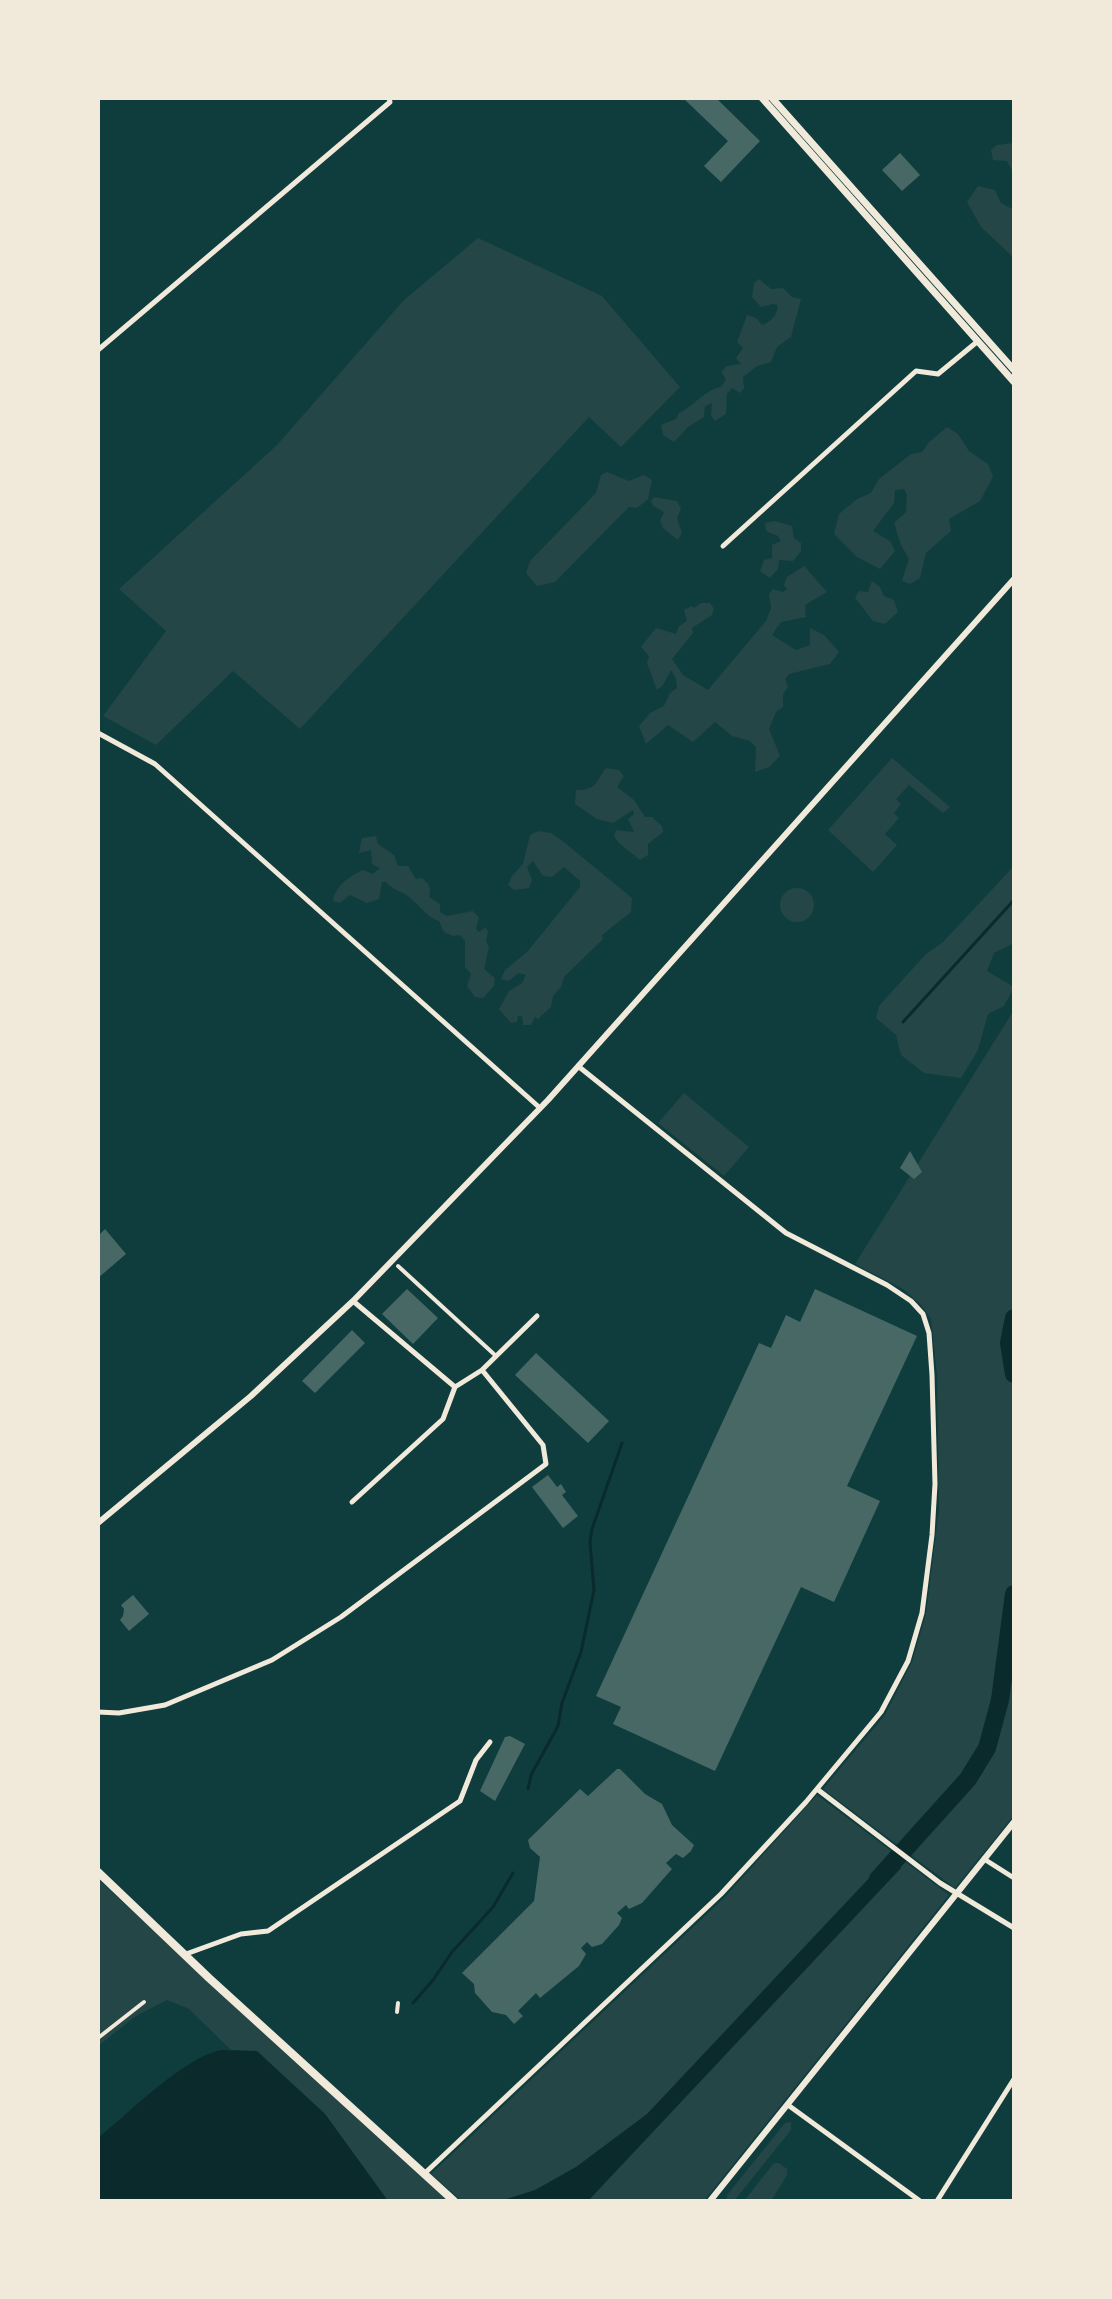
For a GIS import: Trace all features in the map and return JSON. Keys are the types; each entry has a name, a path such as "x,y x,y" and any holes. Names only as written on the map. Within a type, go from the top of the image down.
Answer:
{"main road":[{"path":"762,98 890,236"},
{"path":"772,98 1014,382"},
{"path":"976,335 1014,370"},
{"path":"98,1872 454,2201"}],"street":[{"path":"98,350 390,102 389,98"},
{"path":"723,546 916,371 938,374 976,335"},
{"path":"98,1523 251,1396 353,1301 540,1108 1014,579"},
{"path":"98,733 155,764 186,790 540,1108"},
{"path":"424,2174 721,1894 817,1789 881,1712 908,1661 922,1613 935,1484 932,1375 926,1320 901,1293 786,1233 578,1066"},
{"path":"398,1266 496,1356"},
{"path":"353,1301 455,1387"},
{"path":"352,1502 443,1419 455,1387 482,1370 537,1316"},
{"path":"98,1712 119,1713 165,1705 272,1660 341,1617 546,1464 546,1453 537,1435 482,1370"},
{"path":"185,1954 241,1934 268,1931 460,1801 476,1760 490,1742"},
{"path":"817,1789 919,1868 1014,1928"},
{"path":"710,2201 1014,1822"},
{"path":"983,1858 1014,1878"},
{"path":"98,2038 144,2002"},
{"path":"397,2012 398,2003"},
{"path":"937,2201 1014,2079"},
{"path":"788,2105 920,2201"}],"shaded area":[{"path":"1014,143 1014,174 1007,161 993,160 991,150 997,145"},
{"path":"978,186 995,190 1001,203 1014,210 1014,258 981,227 967,202"},
{"path":"478,238 602,296 680,387 621,447 589,417 300,729 233,671 156,745 103,716 166,631 119,589 277,445 404,300"},
{"path":"759,279 771,289 783,288 792,297 801,299 791,337 777,347 771,362 757,366 743,377 744,388 740,393 732,388 727,394 726,414 715,421 711,415 712,403 705,406 704,417 688,427 674,442 663,435 661,425 676,419 679,413 704,395 721,387 726,379 721,372 727,366 741,364 736,358 743,348 737,342 747,315 756,318 762,325 775,315 778,305 761,307 752,297 754,283"},
{"path":"947,427 958,434 969,451 988,464 993,477 980,501 949,519 951,531 926,553 920,578 910,584 902,581 909,559 894,523 906,512 907,495 904,489 895,490 894,503 873,531 890,541 895,551 880,569 857,557 834,534 839,514 857,499 871,493 879,479 911,454 922,452"},
{"path":"607,472 629,481 644,475 652,480 648,499 637,508 629,507 555,582 537,586 526,573 530,561 596,493 601,475"},
{"path":"654,497 677,501 681,509 677,518 682,533 678,540 663,528 660,521 664,512 653,506 651,501"},
{"path":"775,521 792,526 794,538 801,543 801,551 793,561 779,560 778,569 770,578 760,571 764,560 772,558 772,545 781,541 778,536 766,531 765,523"},
{"path":"804,566 827,592 805,605 806,617 781,622 772,635 796,650 810,645 810,628 824,635 839,652 830,664 789,674 785,679 788,687 783,695 783,707 776,712 769,729 780,756 769,767 755,772 756,747 750,741 732,736 715,722 693,742 668,725 646,744 639,726 650,713 664,706 670,693 677,688 671,670 657,690 647,663 649,656 641,647 656,628 676,634 679,626 687,621 684,610 710,603 714,609 712,615 692,628 693,633 672,659 683,675 708,690 766,621 771,608 769,594 773,589 783,592 787,589 784,585 787,577"},
{"path":"872,581 880,587 884,596 894,600 898,612 885,624 873,621 855,598 859,591 868,592"},
{"path":"892,758 950,807 943,813 909,785 896,799 901,804 894,813 899,818 885,834 897,845 873,872 828,830"},
{"path":"606,768 619,770 624,776 617,787 634,800 645,817 652,817 662,826 663,832 648,844 648,855 640,860 614,836 616,830 634,832 628,819 634,814 633,810 613,823 597,819 575,804 576,790 592,787"},
{"path":"538,831 551,833 632,898 631,912 602,935 603,939 564,977 561,987 553,996 551,1007 538,1019 535,1017 531,1025 523,1025 522,1016 511,1023 499,1009 509,991 522,983 526,975 518,973 509,981 501,979 505,970 527,952 580,887 580,881 564,867 552,877 543,876 533,861 527,867 532,880 529,888 514,890 508,885 523,864 530,835"},
{"path":"376,836 378,844 394,855 398,866 408,866 416,879 422,878 426,882 430,889 429,897 440,904 440,912 447,916 473,911 479,918 476,929 479,932 486,927 489,947 484,969 495,978 494,986 483,998 475,997 467,986 471,974 465,967 465,941 460,935 444,932 439,921 408,896 382,882 379,899 367,903 350,895 340,903 333,901 348,878 363,870 373,874 380,868 372,864 371,850 359,853 362,838"},
{"path":"1014,866 1014,943 994,953 987,971 1014,987 1004,1006 988,1014 978,1050 961,1078 924,1073 901,1055 896,1035 876,1018 879,1006"},
{"path":"797,888 809,893 814,905 809,917 797,922 785,917 780,905 785,893"},
{"path":"1014,1010 1014,1815 955,1888 823,1789 885,1715 912,1662 926,1614 939,1509 937,1374 931,1319 903,1289 855,1264"},
{"path":"684,1093 749,1147 724,1176 658,1123"},
{"path":"817,1795 949,1895 704,2201 462,2201 431,2174 724,1898"},
{"path":"888,1858 901,1868 588,2201 500,2201 535,2190 576,2167 647,2114"},
{"path":"98,1879 448,2201 388,2201 325,2114 257,2052 231,2050 189,2009 167,2000 136,2016 98,2046"},
{"path":"221,2050 257,2051 325,2114 388,2201 98,2201 98,2138 190,2063"},
{"path":"791,2122 791,2130 734,2201 726,2201 727,2195 785,2123"},
{"path":"774,2163 787,2169 787,2175 771,2201 744,2201"}],"building":[{"path":"683,98 716,98 760,141 721,182 704,166 728,141"},
{"path":"900,153 920,175 902,191 882,170"},
{"path":"910,1151 922,1172 914,1179 900,1168"},
{"path":"105,1229 126,1254 98,1278 98,1236"},
{"path":"407,1289 438,1318 413,1344 382,1314"},
{"path":"815,1289 917,1336 847,1486 880,1501 834,1602 801,1587 715,1771 613,1724 621,1707 596,1696 759,1343 771,1348 786,1315 800,1322"},
{"path":"352,1330 365,1343 315,1393 302,1381"},
{"path":"536,1353 609,1421 588,1443 515,1375"},
{"path":"548,1475 557,1487 561,1484 566,1492 562,1495 578,1516 563,1528 532,1487"},
{"path":"133,1595 149,1614 129,1631 120,1620 124,1609 121,1605"},
{"path":"510,1736 525,1744 495,1801 480,1791 505,1737"},
{"path":"617,1769 645,1794 662,1804 672,1825 694,1845 683,1858 676,1854 666,1863 672,1869 642,1903 629,1909 626,1905 617,1913 622,1918 619,1925 602,1944 592,1947 587,1942 581,1948 586,1954 579,1966 540,1998 536,1993 518,2011 523,2016 514,2024 506,2015 492,2012 475,1993 474,1984 462,1973 534,1901 540,1857 530,1848 528,1840 580,1789 588,1796"}],"waterway":[{"path":"903,1022 1014,900"},
{"path":"1014,1318 1009,1343 1014,1374"},
{"path":"528,1789 531,1775 558,1726 562,1703 581,1652 594,1590 590,1542 592,1529 622,1443"},
{"path":"878,1879 968,1779 987,1748 1000,1700 1014,1594"},
{"path":"413,2003 452,1952 493,1907 513,1873"}]}
